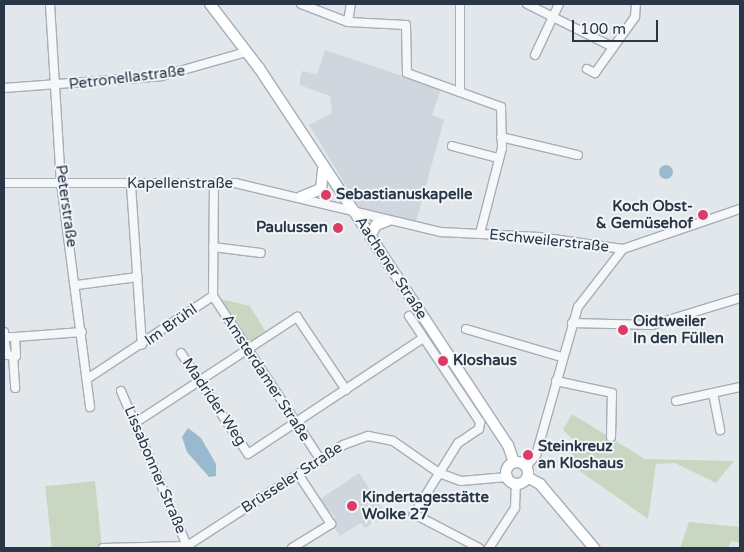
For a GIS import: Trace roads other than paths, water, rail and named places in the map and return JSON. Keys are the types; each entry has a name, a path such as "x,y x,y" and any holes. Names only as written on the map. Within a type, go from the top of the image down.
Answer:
{"main road":[{"name":"Aachener Straße","path":"210,4 246,52 354,211 508,445 514,462"},
{"path":"301,198 324,184 322,163"},
{"path":"370,236 376,226 387,221"},
{"path":"529,475 516,483 507,477 514,462 529,475 594,548"}],"street":[{"name":"Peterstraße","path":"50,4 62,183 77,285 90,407"},
{"path":"301,4 348,22 406,25 407,74 501,107 501,137 498,158 480,233"},
{"path":"348,22 351,4"},
{"path":"460,4 460,92"},
{"path":"527,4 613,47"},
{"path":"536,55 559,4"},
{"path":"587,69 595,73 635,17 636,4"},
{"name":"Petronellastraße","path":"4,88 54,86 189,72 246,52"},
{"path":"501,137 578,155"},
{"path":"452,146 498,158"},
{"name":"Kapellenstraße","path":"4,183 130,185 214,183 301,198 354,211"},
{"name":"Im Brühl","path":"88,379 142,345 213,296 214,183"},
{"path":"130,185 142,345"},
{"name":"Eschweilerstraße","path":"354,211 387,221 441,232 480,233 623,250 740,209"},
{"path":"213,247 260,254"},
{"path":"529,475 578,307 623,250"},
{"path":"77,285 137,277"},
{"name":"Amsterdamer Straße","path":"213,296 320,460"},
{"path":"572,323 652,324 740,298"},
{"path":"409,316 480,422 479,429 458,444 414,514 479,548"},
{"path":"135,423 297,317 346,390"},
{"path":"466,330 562,357"},
{"path":"15,388 4,334 15,337 82,332"},
{"path":"8,356 15,337"},
{"path":"296,423 423,338"},
{"name":"Madrider Weg","path":"181,353 248,454 296,423"},
{"path":"556,381 612,393 611,437"},
{"path":"676,401 740,387"},
{"name":"Lissabonner Straße","path":"121,391 188,547"},
{"path":"713,393 720,430"},
{"name":"Brüsseler Straße","path":"188,547 350,441 379,437 412,452 440,473 482,482 507,477"},
{"path":"292,548 331,524 298,474"},
{"path":"489,548 515,508 516,483"},
{"path":"103,548 188,547"}],"water":[{"path":"663,165 669,165 673,172 669,179 663,179 659,175 659,169"},
{"path":"188,428 201,438 216,464 216,476 209,477 187,452 182,437"}],"place":[{"name":"Sebastianuskapelle","path":"326,195"},
{"name":"Koch Obst- & Gemüsehof","path":"703,215"},
{"name":"Paulussen","path":"338,228"},
{"name":"Oidtweiler In den Füllen","path":"623,330"},
{"name":"Kloshaus","path":"443,361"},
{"name":"Steinkreuz an Kloshaus","path":"528,455"},
{"name":"Kindertagesstätte Wolke 27","path":"352,506"}]}
